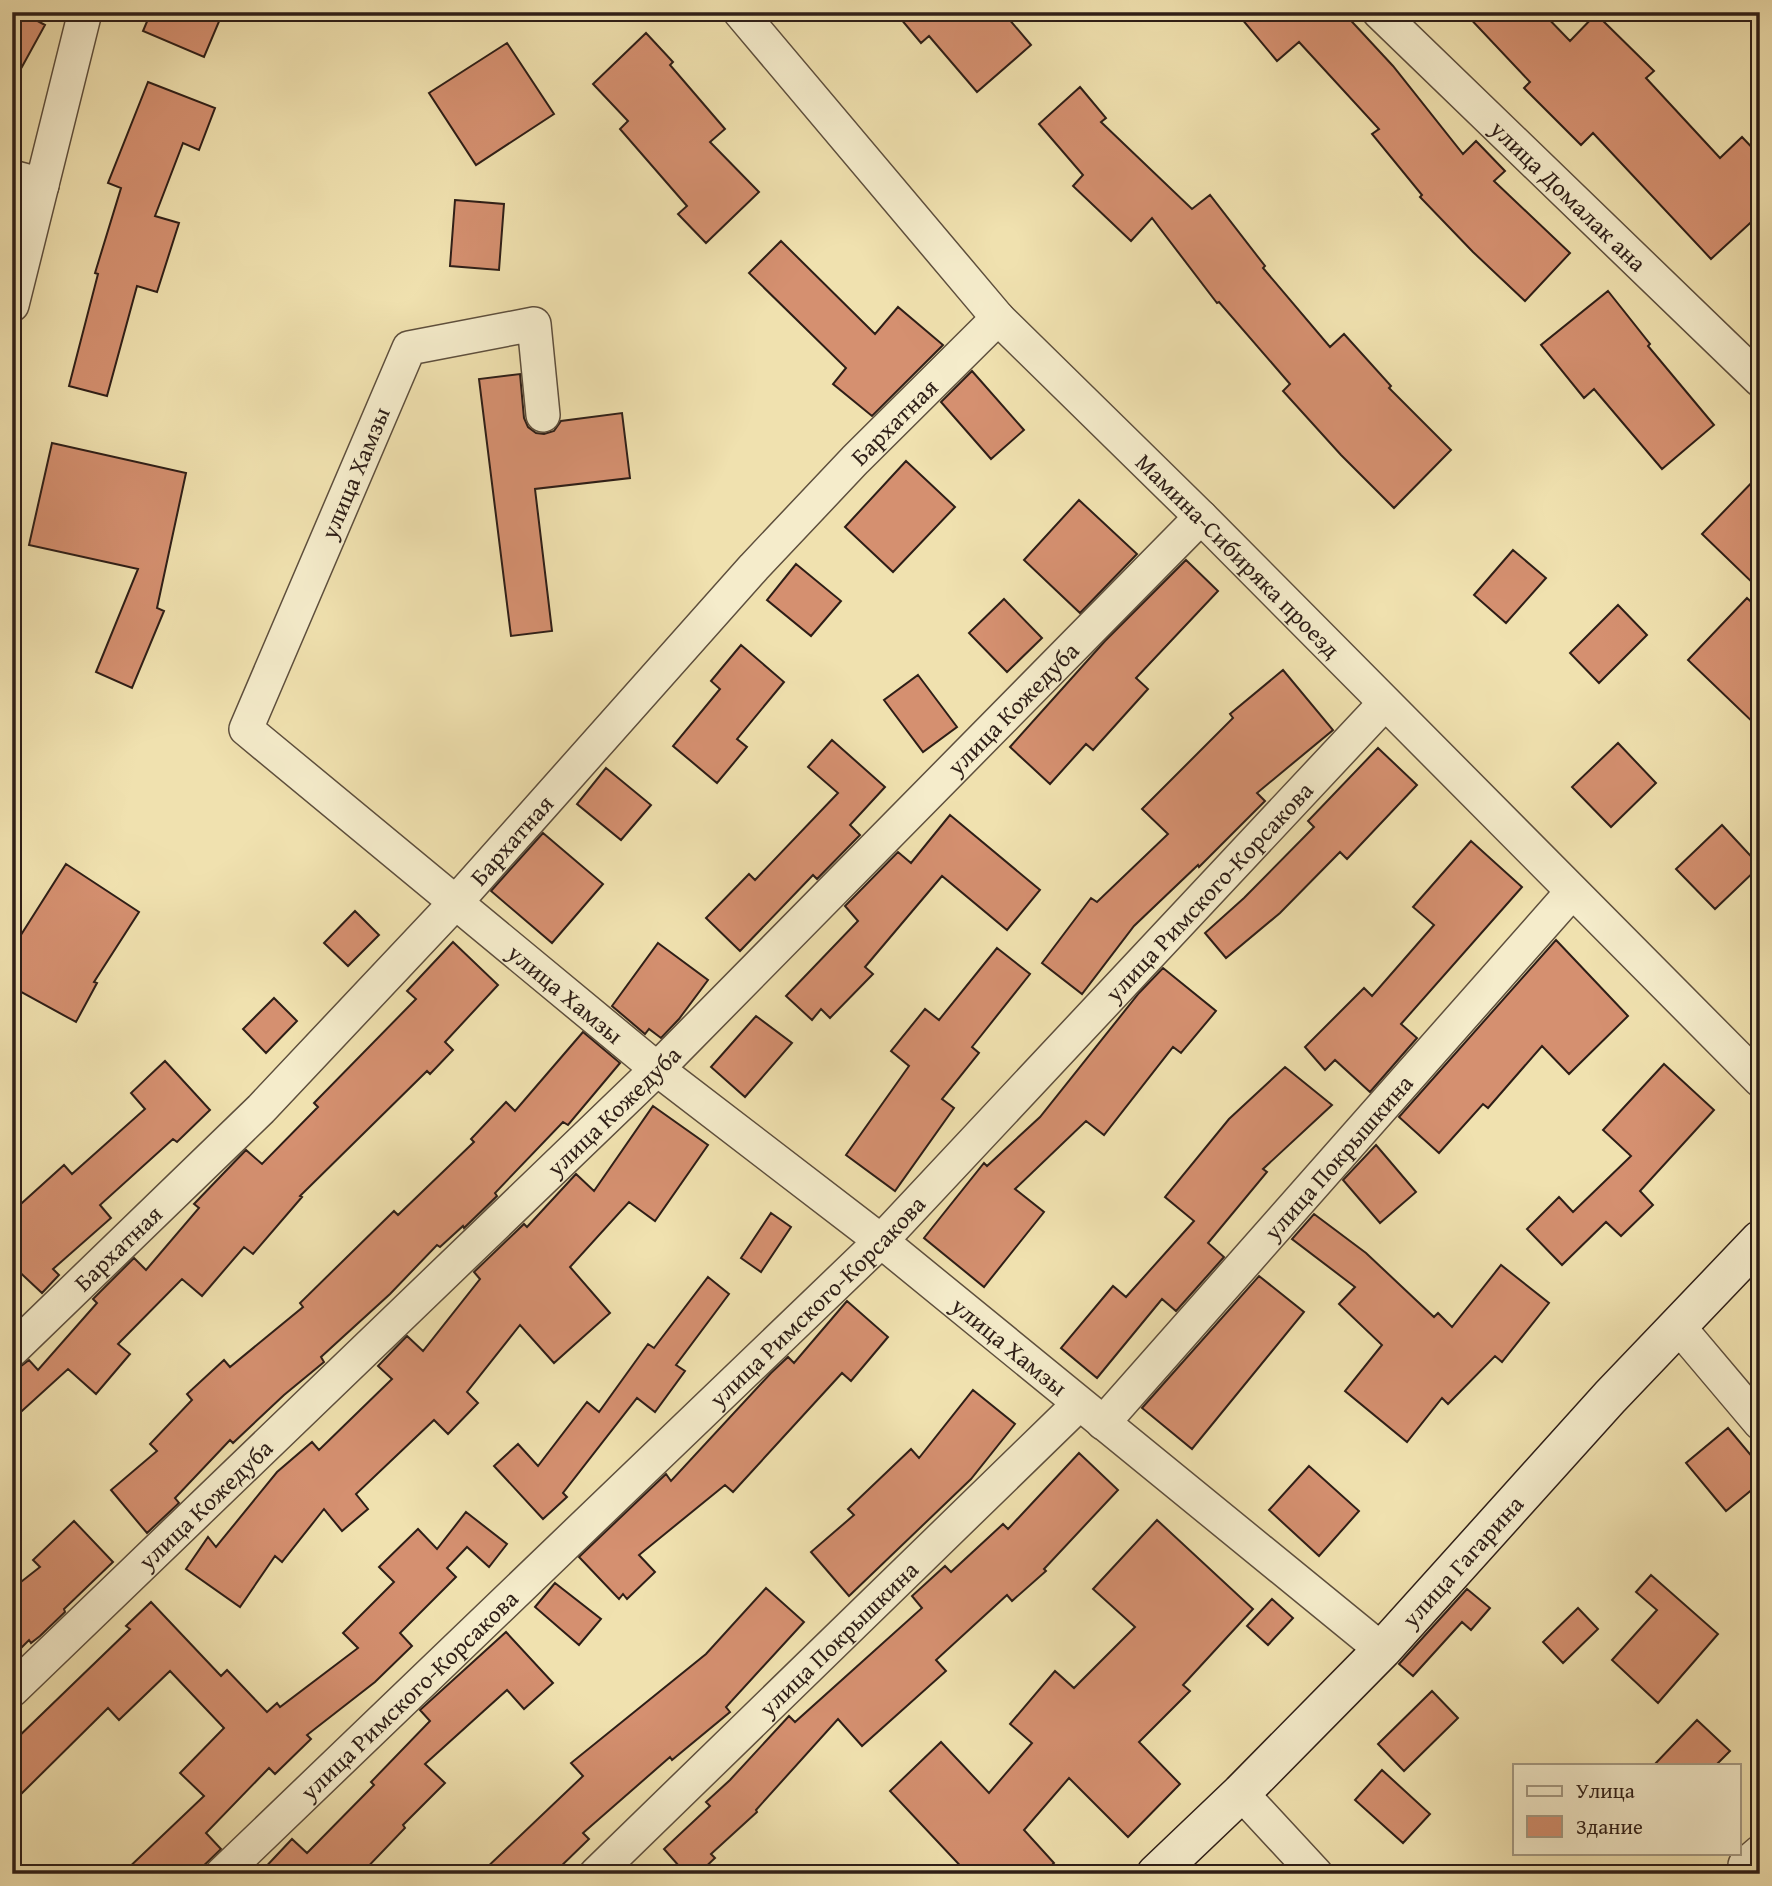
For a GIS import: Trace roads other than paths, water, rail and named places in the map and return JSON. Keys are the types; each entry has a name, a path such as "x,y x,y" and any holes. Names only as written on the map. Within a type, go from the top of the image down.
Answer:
{"main road":[{"name":"улица Гагарина","path":"1156,1874 1241,1793 1382,1650 1610,1397 1760,1240"}],"street":[{"path":"12,305 27,181 85,12"},
{"name":"Мамина-Сибиряка проезд","path":"740,12 998,318 1201,517 1760,1080"},
{"name":"улица Домалак ана","path":"1379,12 1760,380"},
{"name":"Бархатная","path":"12,1350 261,1109 456,902 754,567 998,318"},
{"name":"улица Хамзы","path":"543,415 534,324 409,348 246,729 657,1069 881,1241 1382,1650"},
{"name":"улица Кожедуба","path":"12,1690 657,1069 1201,517"},
{"name":"улица Римского-Корсакова","path":"222,1874 881,1241 1385,703"},
{"name":"улица Покрышкина","path":"596,1874 1091,1413 1572,892"},
{"path":"1678,1326 1760,1423"},
{"path":"1241,1793 1315,1874"},
{"path":"1754,1874 1745,1865 1760,1852"}]}
